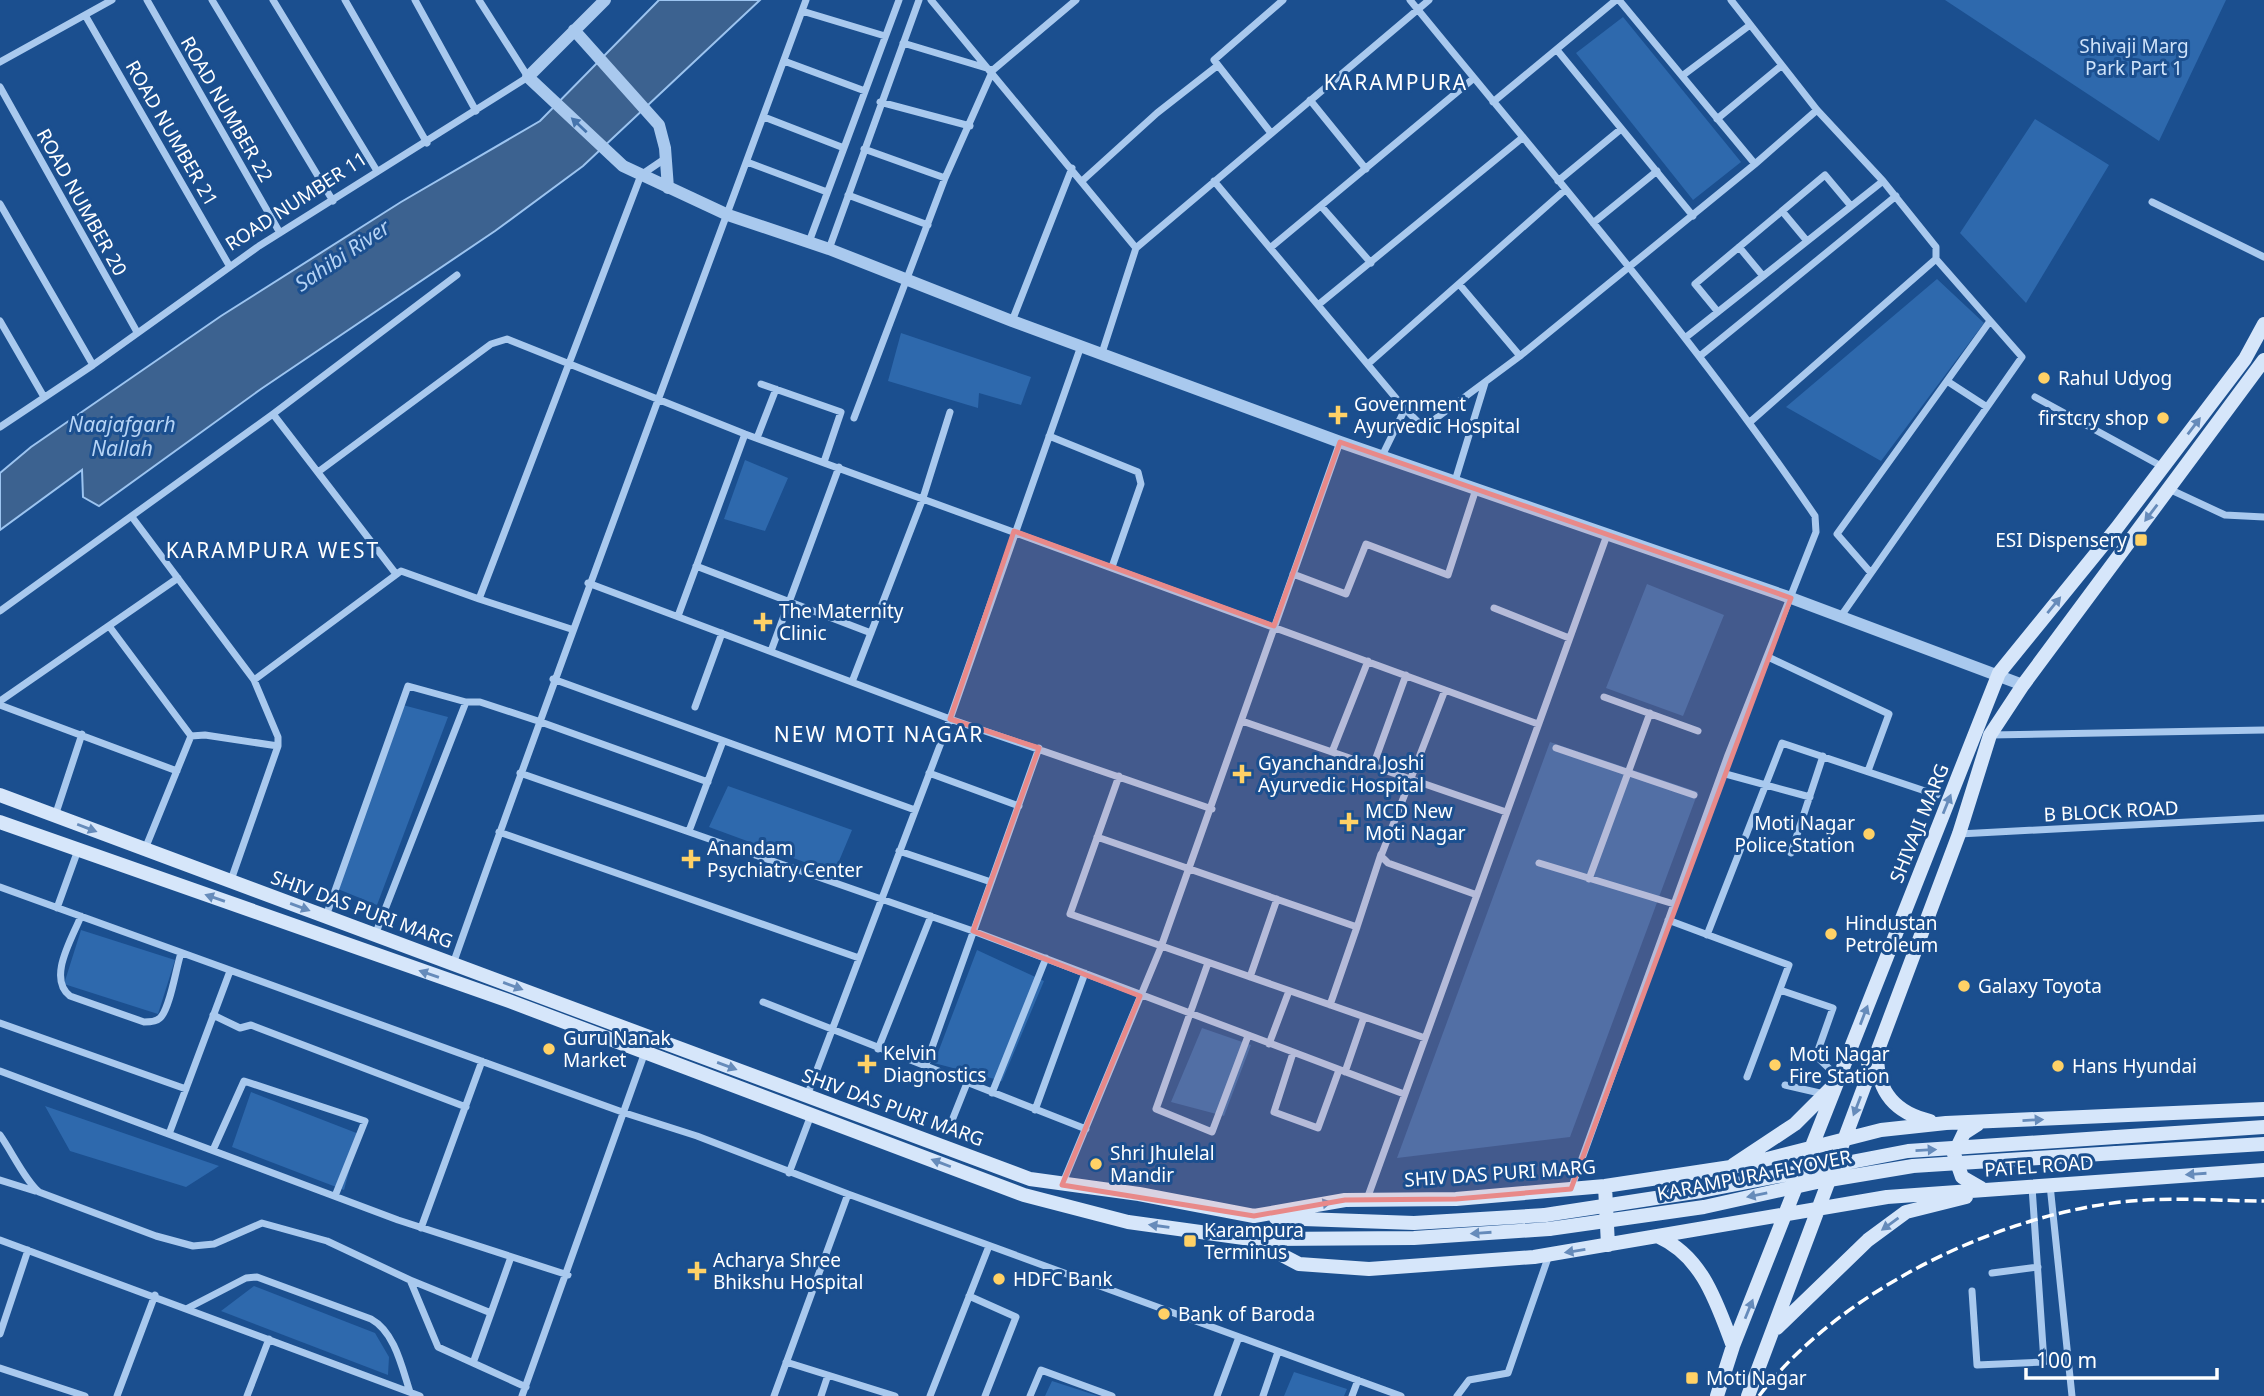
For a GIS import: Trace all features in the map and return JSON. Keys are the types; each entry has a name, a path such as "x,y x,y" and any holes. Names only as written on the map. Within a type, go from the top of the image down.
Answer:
{"main road":[{"name":"SHIVAJI MARG","path":"1717,1396 1733,1346 1999,673 2163,467 2245,359 2264,324"},
{"name":"SHIVAJI MARG","path":"1748,1396 1959,834 1990,735 2022,685 2264,360"},
{"name":"SHIV DAS PURI MARG","path":"0,795 1030,1179 1062,1185 1139,1194 1254,1216 1345,1200 1456,1199 1605,1186 1729,1167 1844,1140"},
{"name":"SHIV DAS PURI MARG","path":"0,822 645,1052 1024,1195 1128,1222 1251,1239 1299,1264 1369,1269 1549,1255 1787,1215"},
{"path":"1877,1053 1882,1088 1895,1106 1916,1118 1946,1123"},
{"path":"1729,1167 1795,1124 1840,1079"},
{"path":"1844,1140 1881,1130 1946,1123 2264,1109"},
{"path":"1983,1189 1962,1177 1954,1154 1964,1132 1986,1122"},
{"name":"KARAMPURA FLYOVER","path":"1254,1216 1414,1223 1547,1222 1908,1151 2264,1127"},
{"name":"KARAMPURA FLYOVER","path":"1251,1239 1414,1238 1704,1207 1817,1182 1913,1166 2264,1144"},
{"name":"PATEL ROAD","path":"1787,1215 1887,1197 2264,1170"},
{"path":"1605,1186 1608,1245"},
{"path":"1772,1334 1868,1240 1906,1212 2000,1188"},
{"path":"1659,1237 1677,1246 1696,1266 1715,1298 1733,1346"}],"street":[{"path":"0,62 112,0"},
{"name":"ROAD NUMBER 22","path":"147,0 280,233"},
{"path":"212,0 333,201"},
{"path":"273,0 377,171"},
{"path":"345,0 427,143"},
{"path":"415,0 476,111"},
{"path":"479,0 532,80 623,166 728,215 829,249 905,281 1340,442 1791,598 1999,673 2022,685"},
{"name":"ROAD NUMBER 11","path":"0,427 280,233 377,171 532,80 578,34 605,0"},
{"path":"453,964 571,629 728,215 806,0"},
{"path":"809,242 899,0"},
{"path":"829,249 919,0"},
{"path":"931,0 993,71 1136,247"},
{"path":"854,418 946,178 993,71 1076,0"},
{"path":"1271,133 1217,66 1215,56 1283,0"},
{"path":"1410,0 1700,356 1815,516 1816,532 1722,773 1571,1189"},
{"path":"1102,353 1136,247 1429,0"},
{"path":"1493,102 1617,0 1755,164"},
{"path":"1731,0 1817,110 1883,181 1936,247 1936,260 2022,357 1841,616"},
{"path":"802,11 885,36"},
{"name":"ROAD NUMBER 21","path":"85,15 230,267"},
{"path":"1682,76 1750,24"},
{"path":"578,34 659,125 666,158 668,188"},
{"path":"903,43 993,71"},
{"path":"1557,50 1693,216"},
{"path":"784,61 865,92"},
{"path":"1082,181 1157,113 1217,66"},
{"path":"1717,119 1782,66"},
{"path":"1270,248 1474,78"},
{"name":"ROAD NUMBER 20","path":"0,87 137,332"},
{"path":"1310,100 1366,169"},
{"path":"880,102 970,126"},
{"path":"1213,181 1405,409 1419,423 1427,425 1520,356 1693,216 1817,110"},
{"path":"764,117 844,148"},
{"path":"1558,181 1621,129"},
{"path":"1318,305 1522,138"},
{"path":"864,149 946,178"},
{"path":"479,599 641,175 666,158"},
{"path":"747,162 827,192"},
{"path":"1012,321 1072,168"},
{"path":"1593,223 1657,172"},
{"path":"1718,312 1695,284 1825,175 1851,206"},
{"path":"1685,338 1883,181"},
{"path":"1368,364 1565,190"},
{"path":"848,195 928,225"},
{"path":"1700,356 1895,196"},
{"path":"2152,202 2264,257"},
{"path":"0,204 93,365"},
{"path":"1321,206 1371,262"},
{"path":"1782,211 1807,242"},
{"path":"1739,247 1763,276"},
{"path":"1750,422 1936,260"},
{"path":"0,611 273,414 457,275"},
{"path":"1459,284 1520,356"},
{"path":"0,321 44,397"},
{"path":"1871,573 1837,534 1990,321"},
{"path":"318,472 498,340 507,339 745,434 1538,724"},
{"path":"807,1096 950,719 1014,531 1082,346"},
{"path":"1947,381 1987,407"},
{"path":"1455,481 1485,383"},
{"path":"761,384 841,412 824,462"},
{"path":"757,438 776,389"},
{"path":"2035,397 2163,467"},
{"path":"1381,456 1405,409"},
{"path":"852,682 923,498 950,412"},
{"path":"273,414 396,574"},
{"path":"678,617 745,434"},
{"path":"1049,436 1138,472 1141,484 1112,567"},
{"path":"1062,1185 1161,947 1340,442"},
{"path":"771,651 839,467"},
{"path":"1293,575 1346,594 1366,544 1448,575 1476,489"},
{"path":"2169,489 2225,515 2264,517"},
{"path":"132,517 254,681 275,728 278,746 231,881"},
{"path":"1367,1200 1608,535"},
{"path":"696,566 872,633"},
{"path":"254,681 401,571 571,629"},
{"path":"0,703 178,578"},
{"path":"588,583 950,719 1212,809"},
{"path":"1494,608 1569,638"},
{"path":"109,625 191,736"},
{"path":"695,708 722,633"},
{"path":"1768,656 1889,714 1868,771"},
{"path":"1332,752 1368,661"},
{"path":"1373,766 1406,675"},
{"path":"553,679 915,810"},
{"path":"326,916 408,686 466,702 480,702 538,720 708,782"},
{"path":"1330,1005 1381,853 1446,690"},
{"path":"1604,697 1698,731"},
{"path":"374,935 466,702"},
{"path":"0,703 177,771"},
{"path":"1589,879 1650,713"},
{"path":"1242,721 1507,813"},
{"path":"1990,735 2264,730"},
{"path":"55,816 82,734"},
{"path":"191,736 205,735 278,746"},
{"path":"145,849 191,736"},
{"path":"689,831 723,741"},
{"path":"1707,935 1782,743 1937,794"},
{"path":"925,1067 1038,748"},
{"path":"1556,748 1694,795"},
{"path":"1791,853 1823,756"},
{"path":"520,773 882,898 1404,1094"},
{"path":"929,773 1019,806"},
{"path":"1722,773 1810,797"},
{"path":"1119,776 1070,914 1425,1038"},
{"name":"B BLOCK ROAD","path":"1959,834 2264,818"},
{"path":"499,832 859,958"},
{"path":"1097,837 1357,926"},
{"path":"57,908 78,850"},
{"path":"900,851 991,882"},
{"path":"1381,853 1388,863 1477,895"},
{"path":"1539,863 1674,904"},
{"path":"0,887 625,1113 697,1136 789,1173 1396,1395"},
{"path":"1251,978 1277,899"},
{"path":"81,916 59,978 62,989 69,996 144,1022 160,1019 181,953"},
{"path":"878,1049 931,916"},
{"path":"1668,920 1789,965 1747,1077"},
{"path":"992,1093 1046,958"},
{"path":"1208,963 1156,1109 1212,1132 1248,1036"},
{"path":"169,1134 230,971"},
{"path":"1035,1110 1085,973"},
{"path":"1780,990 1833,1008 1816,1056 1840,1079"},
{"path":"1269,1044 1289,991"},
{"path":"763,1002 1086,1129"},
{"path":"213,1015 240,1028 251,1025 466,1107"},
{"path":"1293,1053 1274,1112 1318,1128 1364,1017"},
{"path":"0,1023 186,1089"},
{"path":"522,1396 568,1275 645,1052"},
{"path":"421,1228 482,1061"},
{"path":"0,1070 421,1228 568,1275"},
{"path":"213,1150 244,1081 365,1121 335,1196"},
{"path":"953,1118 967,1083"},
{"path":"1785,1085 1825,1094"},
{"path":"789,1173 811,1115"},
{"path":"0,1135 20,1163 30,1184 38,1192"},
{"path":"0,1180 156,1236 193,1246 214,1244 262,1223 327,1241 410,1280 491,1313"},
{"path":"2050,1185 2072,1396"},
{"path":"1972,1291 1976,1365 2044,1362 2032,1186"},
{"path":"774,1396 848,1194"},
{"path":"0,1240 420,1396"},
{"path":"930,1396 989,1246"},
{"path":"0,1334 28,1250"},
{"path":"1457,1396 1469,1380 1508,1373 1549,1255"},
{"path":"473,1363 511,1257"},
{"path":"1992,1273 2038,1267"},
{"path":"188,1308 246,1278 257,1277 371,1319 386,1331 399,1356 410,1392"},
{"path":"410,1280 438,1347 526,1388"},
{"path":"117,1396 155,1296"},
{"path":"969,1296 1016,1317 985,1396"},
{"path":"1217,1396 1239,1337"},
{"path":"247,1396 269,1339"},
{"path":"1263,1396 1278,1352"},
{"path":"786,1362 871,1392 895,1396"},
{"path":"0,1368 85,1396"},
{"path":"1030,1396 1041,1370 1112,1396"},
{"path":"821,1396 828,1375"},
{"path":"1352,1396 1358,1380"},
{"path":"387,1396 391,1385"}],"highlighted area":[{"path":"1340,442 1791,598 1571,1189 1456,1199 1345,1200 1254,1216 1062,1185 1140,996 973,931 1039,748 950,719 1014,531 1274,626"}],"green space":[{"name":"Shivaji Marg Park Part 1","path":"1945,0 2226,0 2159,141"},
{"path":"1623,17 1741,162 1693,200 1576,53"},
{"path":"2035,119 2109,165 2026,303 1960,233"},
{"path":"1937,279 1984,323 1881,461 1786,407"},
{"path":"901,333 1031,377 1021,405 979,393 978,408 888,381"},
{"path":"745,460 788,478 765,531 724,519"},
{"path":"1647,584 1724,615 1683,716 1606,688"},
{"path":"399,704 448,717 377,905 333,887"},
{"path":"1550,742 1698,792 1570,1137 1397,1158"},
{"path":"728,786 852,830 834,873 709,827"},
{"path":"81,930 175,960 158,1014 64,984"},
{"path":"977,950 1044,981 1002,1081 934,1063"},
{"path":"1202,1028 1251,1045 1224,1116 1171,1102"},
{"path":"251,1092 359,1134 344,1190 232,1147"},
{"path":"45,1106 219,1166 186,1187 70,1151"},
{"path":"254,1286 375,1333 389,1357 388,1375 221,1311"},
{"path":"1294,1372 1347,1389 1344,1396 1284,1396"},
{"path":"1052,1381 1098,1396 1045,1396"}],"water":[{"name":"Naajafgarh Nallah","path":"659,0 760,0 583,166 495,231 261,389 99,506 83,497 82,470 0,530 0,473 31,447 221,316 401,202 540,121"}],"railway":[{"path":"1759,1396 1793,1358 1833,1322 1926,1263 1977,1240 2081,1208 2131,1201 2264,1201"}],"place":[{"name":"Rahul Udyog","path":"2044,378"},
{"name":"Government Ayurvedic Hospital","path":"1338,415"},
{"name":"firstcry shop","path":"2163,418"},
{"name":"ESI Dispensery","path":"2141,540"},
{"name":"The Maternity Clinic","path":"763,622"},
{"name":"Gyanchandra Joshi Ayurvedic Hospital","path":"1242,774"},
{"name":"MCD New Moti Nagar","path":"1349,822"},
{"name":"Moti Nagar Police Station","path":"1869,834"},
{"name":"Anandam Psychiatry Center","path":"691,859"},
{"name":"Hindustan Petroleum","path":"1831,934"},
{"name":"Galaxy Toyota","path":"1964,986"},
{"name":"Guru Nanak Market","path":"549,1049"},
{"name":"Kelvin Diagnostics","path":"867,1064"},
{"name":"Moti Nagar Fire Station","path":"1775,1065"},
{"name":"Hans Hyundai","path":"2058,1066"},
{"name":"Shri Jhulelal Mandir","path":"1096,1164"},
{"name":"Karampura Terminus","path":"1190,1241"},
{"name":"Acharya Shree Bhikshu Hospital","path":"697,1271"},
{"name":"HDFC Bank","path":"999,1279"},
{"name":"Bank of Baroda","path":"1164,1314"},
{"name":"Moti Nagar","path":"1692,1378"}],"district":[{"name":"KARAMPURA","path":"1396,82"},
{"name":"KARAMPURA WEST","path":"273,550"},
{"name":"NEW MOTI NAGAR","path":"879,734"}],"water label":[{"name":"Sahibi River","path":"342,255"}]}
